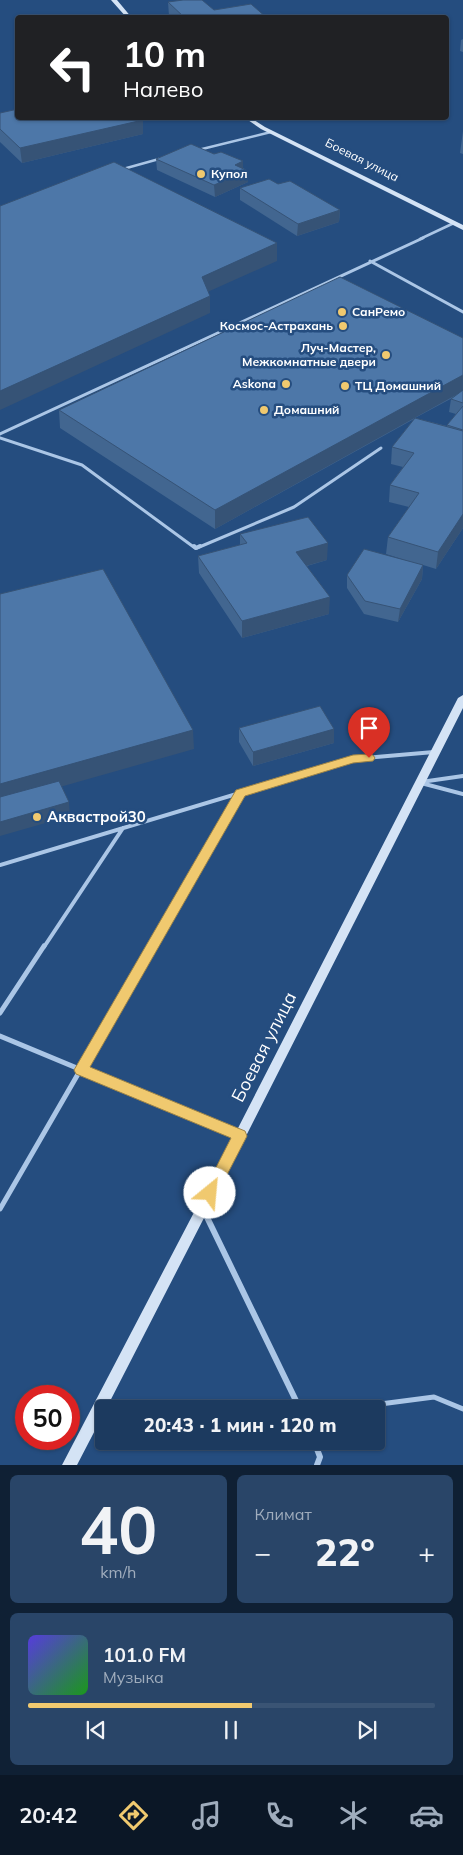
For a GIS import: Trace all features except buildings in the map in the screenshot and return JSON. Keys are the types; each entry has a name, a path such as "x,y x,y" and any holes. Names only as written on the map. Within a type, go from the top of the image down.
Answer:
{"main road":[{"path":"114,0 127,15"},
{"name":"Боевая улица","path":"251,120 271,132 463,228"},
{"name":"Боевая улица","path":"69,1465 240,1136 463,698"}],"street":[{"path":"203,1207 296,1400"},
{"path":"317,1450 320,1457 318,1465"}],"lane":[{"path":"194,151 271,132"},
{"path":"118,170 166,158"},
{"path":"0,436 454,223"},
{"path":"370,261 463,312"},
{"path":"0,436 82,465 196,548 294,508 381,448"},
{"path":"0,866 353,759 434,752"},
{"path":"419,782 463,776"},
{"path":"419,782 463,794"},
{"path":"0,1209 240,793"},
{"path":"0,1013 123,828"},
{"path":"0,1036 240,1136"},
{"path":"385,1403 434,1397 463,1409"}],"place":[{"name":"Купол","path":"201,174"},
{"name":"СанРемо","path":"342,312"},
{"name":"Космос-Астрахань","path":"343,326"},
{"name":"Луч-Мастер, Межкомнатные двери","path":"386,355"},
{"name":"Askona","path":"286,384"},
{"name":"ТЦ Домашний","path":"345,386"},
{"name":"Домашний","path":"264,410"},
{"name":"Аквастрой30","path":"37,817"}],"route":[{"path":"210,1193 240,1136 81,1070 240,793 353,759 369,758"}]}
